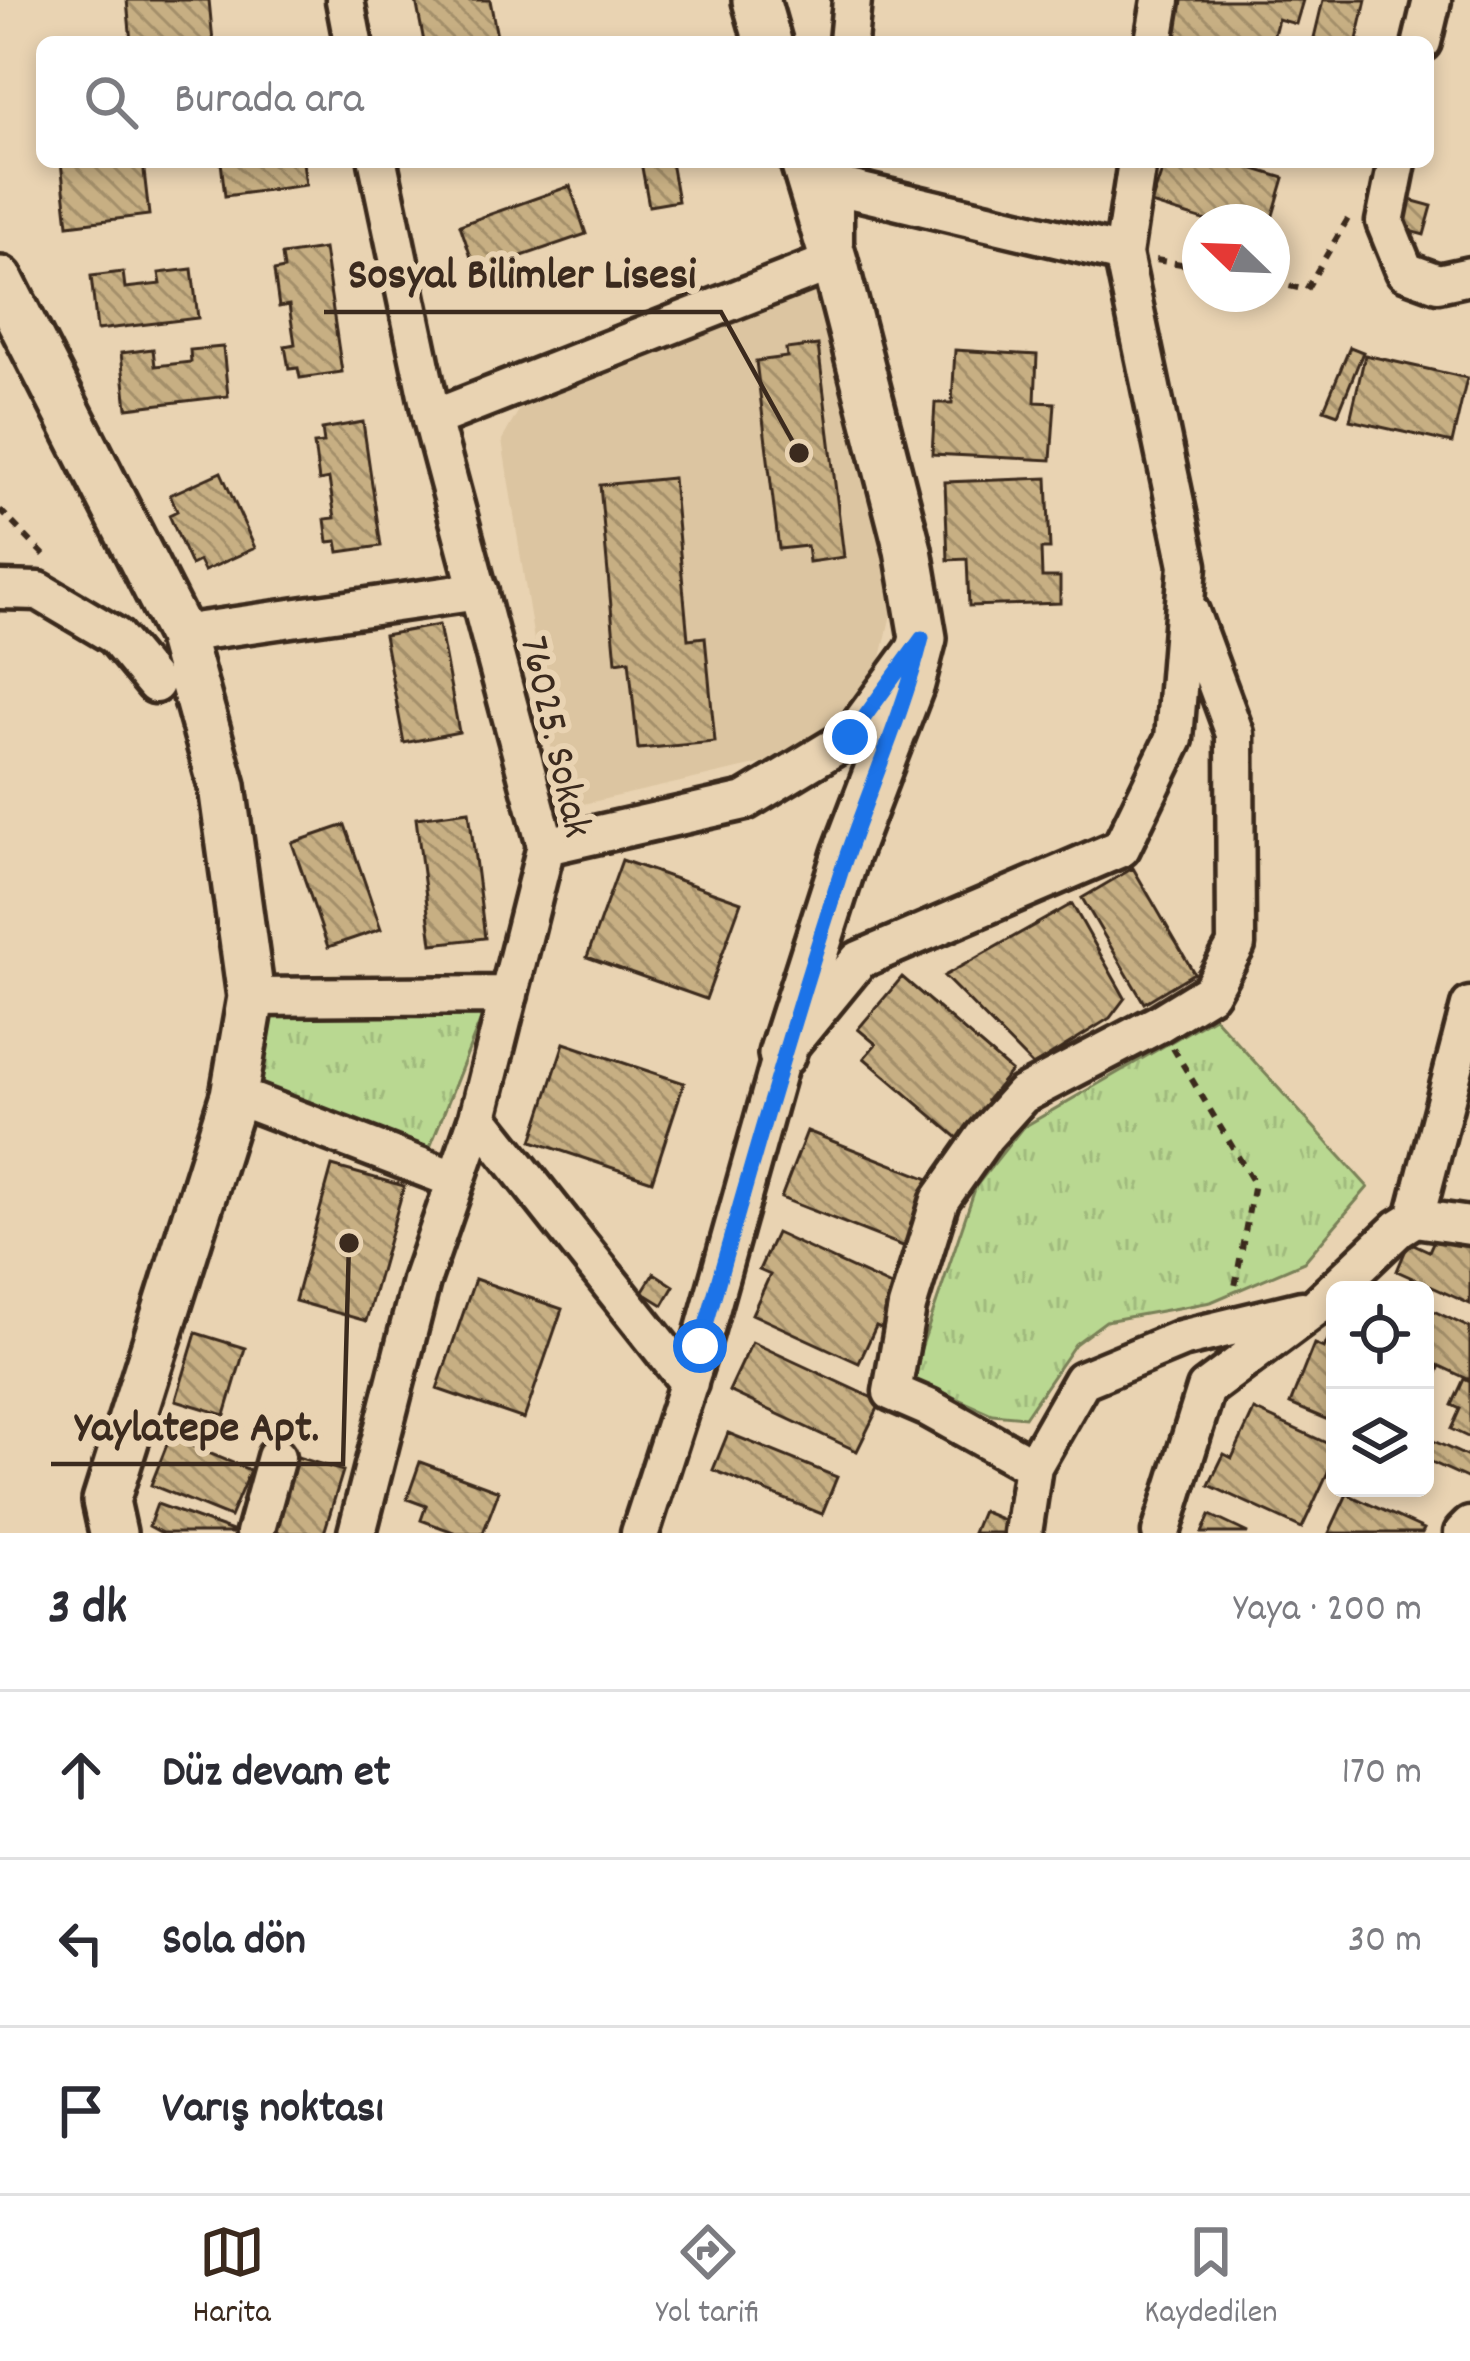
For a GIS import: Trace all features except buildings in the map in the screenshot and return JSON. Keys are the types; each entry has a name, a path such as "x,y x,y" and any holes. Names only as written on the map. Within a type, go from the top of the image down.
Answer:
{"street":[{"path":"344,0 352,36"},
{"path":"756,0 766,36"},
{"path":"849,36 852,0"},
{"path":"1155,36 1161,0"},
{"path":"1423,36 1432,0"},
{"name":"76025. Sokak","path":"357,1533 421,1281 478,1117 546,846 432,419 379,168"},
{"path":"782,1054 859,960 1121,848 1174,740 1188,565 1123,254 1136,168"},
{"path":"1396,168 1385,222 1405,271 1438,283 1470,276"},
{"path":"640,1533 689,1383 782,1054 847,854 910,685 922,638 908,550 834,261 824,170 1123,254"},
{"path":"432,419 834,261"},
{"path":"0,280 180,634 222,787 251,997 234,1095 106,1501 113,1533"},
{"path":"0,590 39,591 115,636 155,684"},
{"path":"180,634 479,591"},
{"path":"1033,1466 892,1393 908,1306 940,1200 985,1136 1022,1095 1210,992 1237,945 1235,734 1186,601"},
{"path":"546,846 745,802 850,737 922,638"},
{"path":"251,997 508,995"},
{"path":"1415,1218 1470,1006"},
{"path":"234,1095 456,1180"},
{"path":"478,1117 689,1383"},
{"path":"1161,1533 1206,1389 1316,1307 1415,1218 1470,1226"},
{"path":"1023,1533 1033,1466 1082,1380 1181,1339 1316,1307"},
{"path":"255,1533 276,1457"},
{"path":"1463,1533 1470,1526"}],"path":[{"path":"1290,286 1306,290 1349,217 1387,211"},
{"path":"1123,254 1182,264"},
{"path":"1159,1024 1254,1183 1228,1328"}],"shaded area":[{"path":"808,281 846,299 902,566 881,658 835,721 783,759 561,809 502,440 527,396"}],"green space":[{"path":"262,1012 483,1014 427,1155 252,1084"},
{"path":"1214,1017 1368,1187 1304,1262 1211,1302 1106,1321 1075,1344 1025,1417 992,1414 911,1378 976,1186 1022,1128"}],"place":[{"name":"Sosyal Bilimler Lisesi","path":"799,453"},
{"name":"Yaylatepe Apt.","path":"349,1243"}],"route":[{"path":"700,1346 782,1054 847,854 910,685 922,638 850,737"}]}
